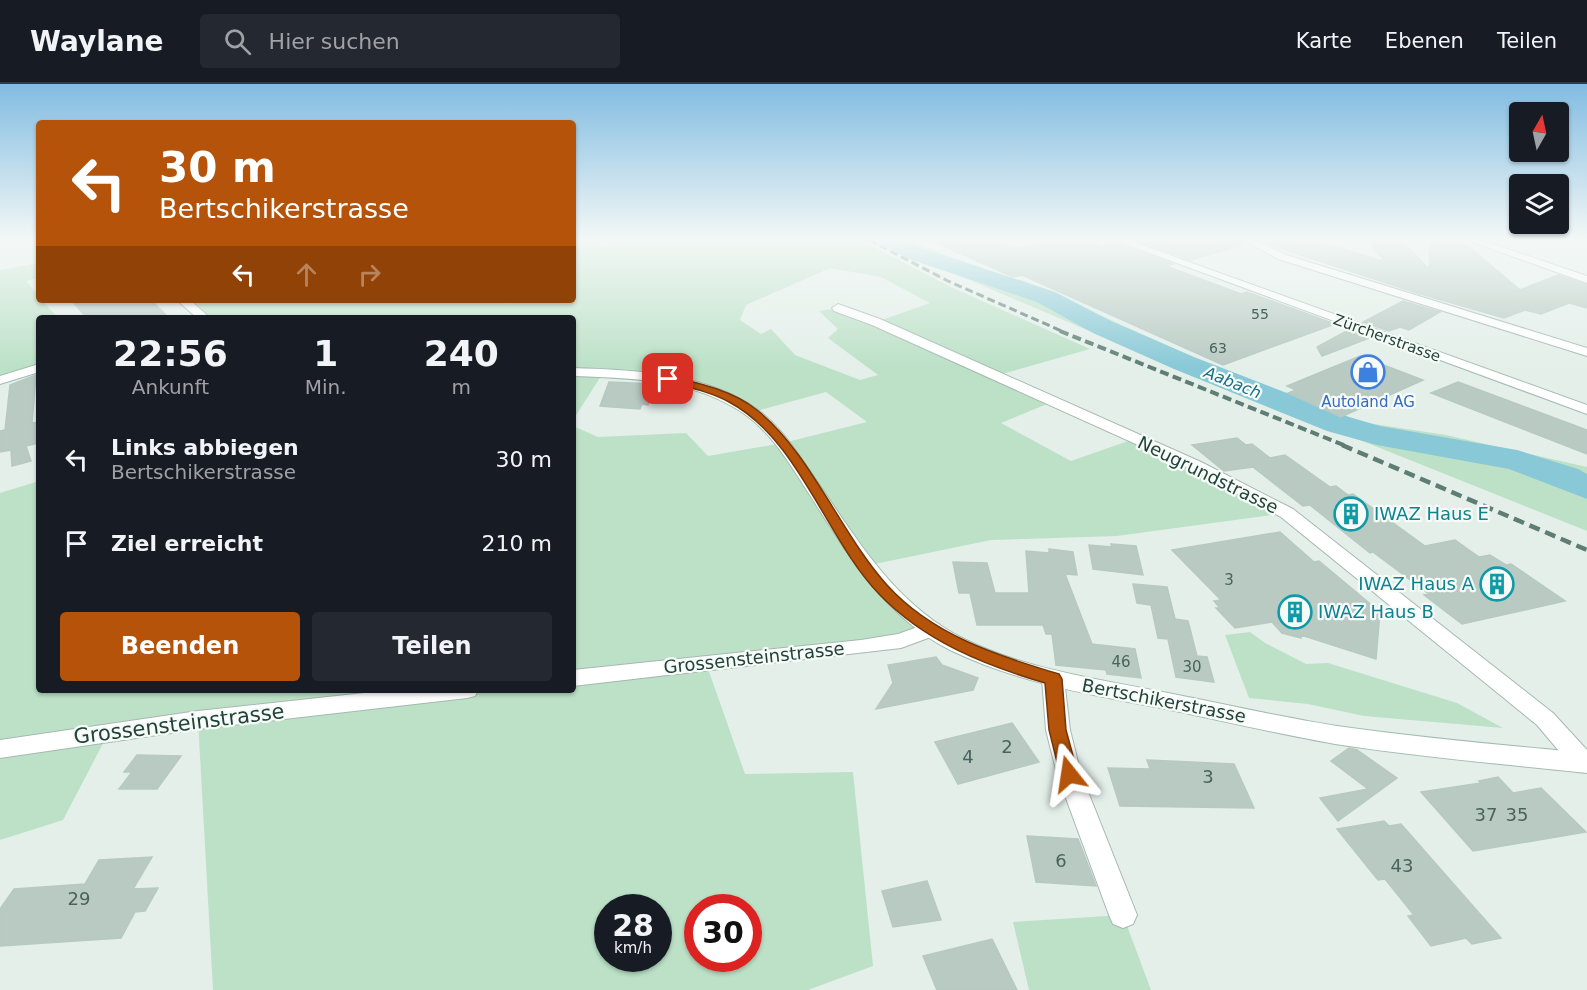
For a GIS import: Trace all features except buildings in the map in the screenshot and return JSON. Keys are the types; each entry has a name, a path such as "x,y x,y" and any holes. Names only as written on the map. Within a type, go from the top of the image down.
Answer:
{"street":[{"name":"Zürcherstrasse","path":"1235,282 1587,410"},
{"path":"1359,282 1412,296 1587,352"},
{"path":"186,303 200,315"},
{"name":"Neugrundstrasse","path":"838,308 876,322 1196,465 1287,513 1545,719 1586,763"},
{"path":"0,380 36,369"},
{"name":"Bertschikerstrasse","path":"576,372 668,379 700,387 732,399 753,412 783,443 864,566 883,589 905,610 932,629 954,643 989,659 1053,679 1357,738 1586,763"},
{"name":"Grossensteinstrasse","path":"576,678 861,647 901,641 932,629"},
{"path":"1053,679 1058,730 1069,774 1124,915"},
{"name":"Grossensteinstrasse","path":"0,749 198,720 440,693"}],"green space":[{"path":"0,282 27,282 36,293 36,303 45,303 55,315 36,315 36,369 0,380"},
{"path":"576,282 798,282 746,305 740,320 761,334 771,329 795,355 860,380 878,375 828,338 838,329 819,311 838,308 876,322 930,303 891,282 942,282 1090,349 995,376 1052,402 1001,423 1071,461 1134,439 1287,513 1117,536 991,540 865,566 932,629 901,641 706,663 745,774 853,772 873,966 808,990 213,990 198,720 109,732 63,820 0,840 0,493 36,482 36,693 576,693 576,427 598,437 686,433 708,456 783,443 867,422 826,392 753,412 700,387 603,373 576,415 576,315 200,315 186,303 576,303"},
{"path":"975,282 1027,282 1215,367 1341,419 1446,435 1587,467 1587,531 1115,342"},
{"path":"1250,632 1265,643 1306,664 1328,663 1457,703 1503,728 1364,716 1308,704 1249,698 1225,635"},
{"path":"1123,915 1151,990 1029,990 1013,922"}],"waterway":[{"name":"Aabach","path":"1002,282 1046,297 1102,327 1184,363 1338,424 1377,435 1517,460 1565,477 1587,488"}],"railway":[{"path":"951,282 1064,332"},
{"path":"1060,331 1346,446"},
{"path":"1342,445 1587,550"}],"place":[{"name":"Autoland AG","path":"1368,372"},
{"name":"IWAZ Haus E","path":"1351,514"},
{"name":"IWAZ Haus A","path":"1497,584"},
{"name":"IWAZ Haus B","path":"1295,612"}],"route":[{"path":"668,379 700,387 732,399 753,412 783,443 864,566 905,610 954,643 989,659 1053,679 1058,730 1069,774"}]}
